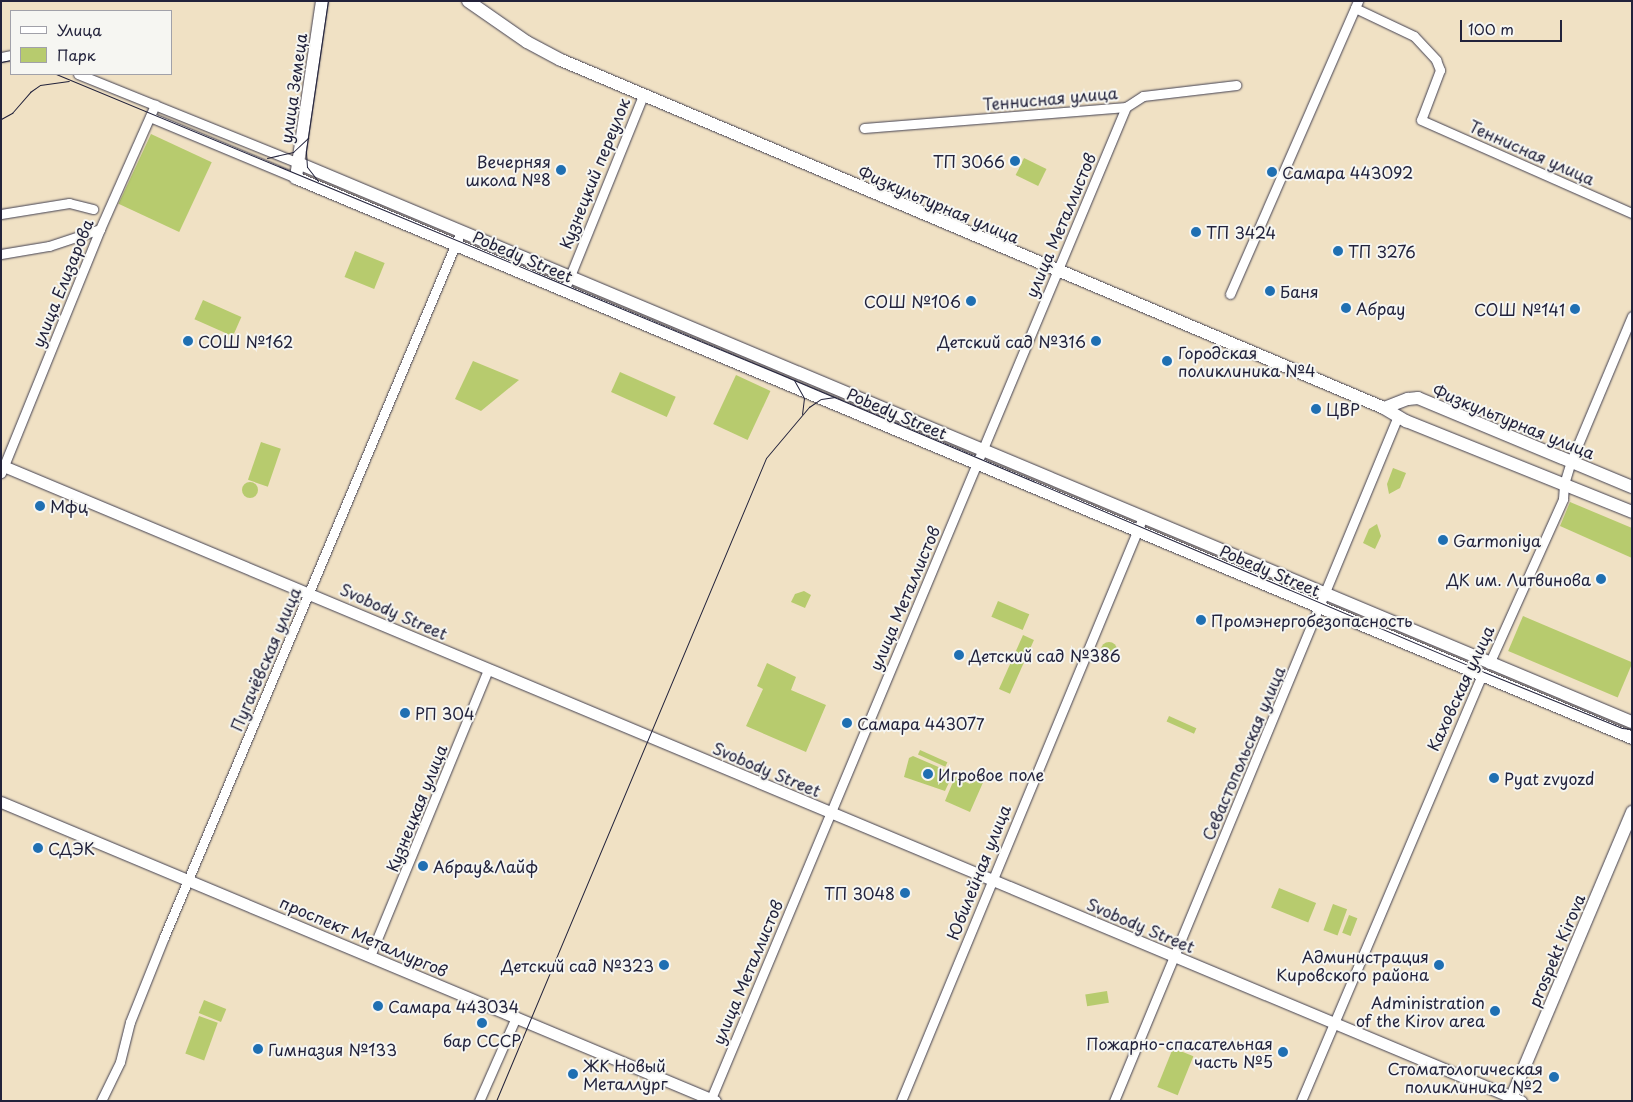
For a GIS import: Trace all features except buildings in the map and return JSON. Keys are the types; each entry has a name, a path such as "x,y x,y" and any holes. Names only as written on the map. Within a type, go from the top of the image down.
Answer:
{"main road":[{"name":"улица Земеца","path":"296,178 322,1"},
{"name":"Физкультурная улица","path":"468,1 527,42 643,95 1384,408 1402,419 1632,512"},
{"name":"Pobedy Street","path":"298,163 1489,664 1632,722"},
{"name":"Pobedy Street","path":"296,178 1138,532 1319,614 1481,676 1632,738"},
{"name":"Физкультурная улица","path":"1404,401 1418,398 1632,487"},
{"path":"1384,408 1404,401"},
{"path":"1402,419 1401,410 1404,401"},
{"name":"Каховская улица","path":"1481,676 1489,664"},
{"name":"prospekt Kirova","path":"1514,1100 1632,812"}],"street":[{"name":"Теннисная улица","path":"1356,4 1414,36 1436,60 1440,70 1420,120 1632,213"},
{"path":"1230,294 1356,4"},
{"name":"Pobedy Street","path":"80,75 298,163"},
{"name":"Теннисная улица","path":"864,128 1126,108 1143,96 1236,85"},
{"name":"Кузнецкий переулок","path":"564,291 643,95"},
{"name":"улица Елизарова","path":"2,468 100,229 155,105"},
{"name":"улица Металлистов","path":"712,1100 830,813 1126,108"},
{"name":"Pobedy Street","path":"150,117 296,178"},
{"path":"1,214 69,203 93,209"},
{"path":"1,254 49,246 100,229"},
{"name":"Пугачёвская улица","path":"101,1101 120,1062 130,1022 188,880 461,231"},
{"name":"Каховская улица","path":"1489,664 1563,499 1564,484 1571,461 1632,316"},
{"name":"Севастопольская улица","path":"1114,1101 1326,595 1402,419"},
{"name":"Svobody Street","path":"2,468 310,592 488,670 1514,1100"},
{"name":"Юбилейная улица","path":"901,1101 1143,517"},
{"name":"Кузнецкая улица","path":"370,956 488,670"},
{"name":"Каховская улица","path":"1301,1101 1481,676"},
{"name":"проспект Металлургов","path":"1,802 712,1100"},
{"path":"479,1101 516,1017"}],"green space":[{"path":"151,134 212,162 179,232 118,204"},
{"path":"1024,158 1046,169 1038,186 1016,175"},
{"path":"355,251 385,263 374,289 345,277"},
{"path":"203,300 241,317 233,336 194,319"},
{"path":"473,361 519,380 481,411 455,399"},
{"path":"620,372 676,397 667,417 611,392"},
{"path":"736,375 770,391 748,440 713,424"},
{"path":"261,442 281,449 268,487 248,480"},
{"path":"1393,468 1406,473 1400,488 1389,494 1387,484"},
{"path":"247,482 253,482 258,487 256,496 247,498 242,493 242,487"},
{"path":"1570,502 1632,528 1632,558 1560,526"},
{"path":"1377,524 1381,536 1375,549 1363,543 1369,529"},
{"path":"804,591 811,595 805,608 791,602 795,594"},
{"path":"998,601 1029,614 1023,630 991,617"},
{"path":"1523,616 1632,662 1618,697 1508,651"},
{"path":"1023,635 1034,640 1010,694 999,689"},
{"path":"1109,642 1117,650 1109,658 1101,650"},
{"path":"767,663 796,677 791,690 826,705 806,752 746,726 763,689 757,686"},
{"path":"1169,716 1196,728 1194,734 1167,721"},
{"path":"920,750 947,762 945,767 918,755"},
{"name":"Игровое поле","path":"913,756 950,772 952,776 945,791 904,777 909,758"},
{"path":"975,774 985,778 970,812 945,801 955,777 970,784"},
{"path":"1279,888 1316,903 1308,922 1271,907"},
{"path":"1333,904 1347,909 1338,935 1323,930"},
{"path":"1349,915 1357,918 1351,936 1342,933"},
{"path":"1107,991 1109,1003 1087,1006 1085,994"},
{"path":"204,1000 226,1009 221,1022 199,1013"},
{"path":"199,1016 218,1023 204,1060 185,1054"},
{"path":"1173,1048 1193,1056 1178,1095 1157,1087"}],"tram line":[{"path":"318,181 307,167 306,151 328,1"},
{"path":"1,62 10,60"},
{"path":"58,75 782,375 1484,672 1622,728 1632,729"},
{"path":"1,119 12,113 30,92 40,85 69,81"},
{"path":"267,158 293,152 308,138"},
{"path":"794,380 804,398 802,414"},
{"path":"496,1101 766,458 809,407 821,399 835,397"}],"place":[{"name":"ТП 3066","path":"1015,161"},
{"name":"Вечерняя школа №8","path":"561,170"},
{"name":"Самара 443092","path":"1272,172"},
{"name":"ТП 3424","path":"1196,232"},
{"name":"ТП 3276","path":"1338,251"},
{"name":"Баня","path":"1270,291"},
{"name":"СОШ №106","path":"971,301"},
{"name":"Абрау","path":"1346,308"},
{"name":"СОШ №141","path":"1575,309"},
{"name":"СОШ №162","path":"188,341"},
{"name":"Детский сад №316","path":"1096,341"},
{"name":"Городская поликлиника №4","path":"1167,361"},
{"name":"ЦВР","path":"1316,409"},
{"name":"Мфц","path":"40,506"},
{"name":"Garmoniya","path":"1443,540"},
{"name":"ДК им. Литвинова","path":"1601,579"},
{"name":"Промэнергобезопасность","path":"1201,620"},
{"name":"Детский сад №386","path":"959,655"},
{"name":"РП 304","path":"405,713"},
{"name":"Самара 443077","path":"847,723"},
{"name":"Игровое поле","path":"928,774"},
{"name":"Pyat zvyozd","path":"1494,778"},
{"name":"СДЭК","path":"38,848"},
{"name":"Абрау&Лайф","path":"423,866"},
{"name":"ТП 3048","path":"905,893"},
{"name":"Детский сад №323","path":"664,965"},
{"name":"Администрация Кировского района","path":"1439,965"},
{"name":"Самара 443034","path":"378,1006"},
{"name":"Administration of the Kirov area","path":"1495,1011"},
{"name":"бар СССР","path":"482,1023"},
{"name":"Гимназия №133","path":"258,1049"},
{"name":"Пожарно-спасательная часть №5","path":"1283,1052"},
{"name":"ЖК Новый Металлург","path":"573,1074"},
{"name":"Стоматологическая поликлиника №2","path":"1554,1077"}]}
